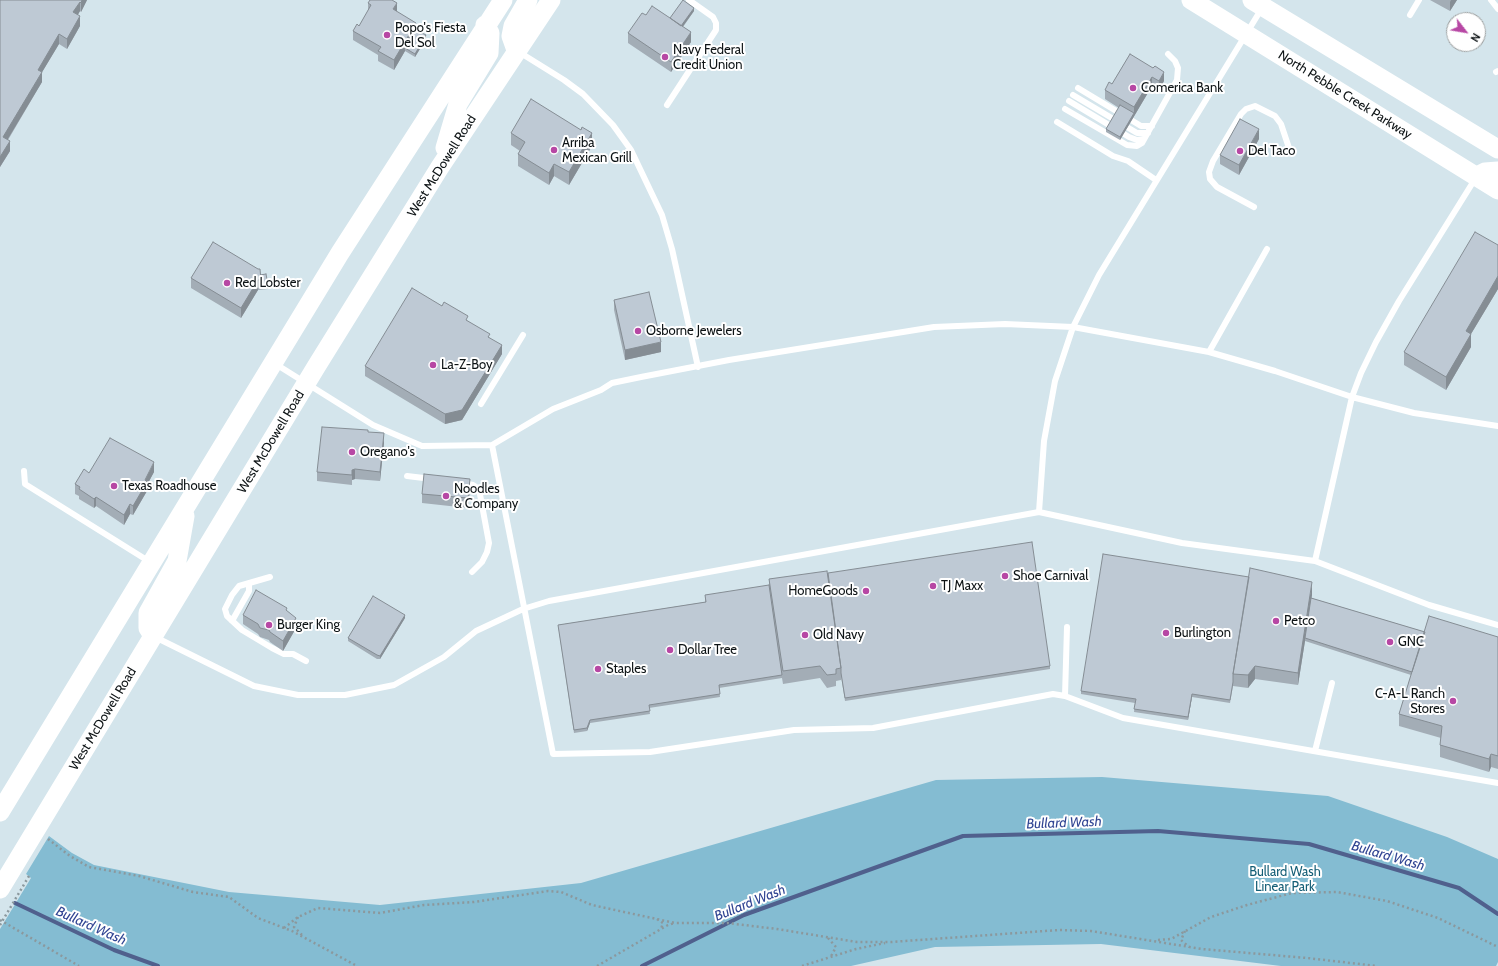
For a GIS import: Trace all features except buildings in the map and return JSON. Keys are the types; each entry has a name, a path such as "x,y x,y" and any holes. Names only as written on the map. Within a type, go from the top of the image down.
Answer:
{"main road":[{"path":"0,812 273,363 408,145 503,0"},
{"path":"516,50 511,36 513,26 528,0"},
{"name":"West McDowell Road","path":"0,889 21,871 38,829 306,384 440,167 516,50 551,0"},
{"name":"North Pebble Creek Parkway","path":"1191,0 1498,190"},
{"path":"1260,2 1498,149"},
{"path":"440,167 458,104 489,53 490,33 485,26"},
{"path":"1477,176 1485,172 1498,171"},
{"path":"153,636 148,628 148,613 177,561 187,504"}],"lane":[{"path":"668,105 716,30 716,23 713,17 689,0"},
{"path":"1410,15 1419,0"},
{"path":"1491,0 1498,9"},
{"path":"1039,512 1044,441 1055,381 1073,327 1099,275 1246,34 1260,2"},
{"path":"516,50 564,80 583,94 613,125 631,150 662,215 672,249 698,366"},
{"path":"1065,109 1127,145 1137,146 1144,139 1152,126 1177,80 1178,68 1175,60 1168,54"},
{"path":"1078,88 1141,126 1152,126"},
{"path":"1073,95 1137,133 1148,132"},
{"path":"1069,101 1129,137 1137,140 1144,139"},
{"path":"1254,207 1217,186 1210,179 1209,172 1213,161 1241,114 1246,109 1255,106 1275,116 1281,124 1289,148"},
{"path":"1057,122 1113,156 1128,161 1156,180"},
{"path":"1315,561 1352,397 1376,342 1399,301 1477,176"},
{"path":"1209,352 1267,249"},
{"path":"273,363 373,425 422,446 492,445 553,409 601,390 612,383 729,360 934,327 1005,324 1073,327 1209,352 1275,371 1352,397 1414,413 1498,426"},
{"path":"481,404 523,335"},
{"path":"492,445 523,609 553,754 650,752 794,730 873,728 1053,694 1065,696 1123,718 1498,783"},
{"path":"24,471 26,484 152,564"},
{"path":"407,476 438,480"},
{"path":"454,482 473,485 479,490 489,543 484,557 472,572"},
{"path":"153,636 254,686 298,695 345,695 394,685 444,658 476,631 523,609 549,601 1039,512 1182,543 1315,561 1429,605 1498,625"},
{"path":"270,577 239,586 225,609 227,616 242,630 284,654 293,654 306,661"},
{"path":"232,621 249,592 249,583"},
{"path":"1065,696 1066,627"},
{"path":"1315,751 1332,683"}],"path":[{"path":"38,829 50,841 70,856 89,867 139,876 193,892 229,897 258,918 304,937 358,966"},
{"path":"0,925 21,871"},
{"path":"284,928 298,917 318,908 380,913 424,906 474,902 548,891 561,892 592,905 675,923 727,923 857,942 891,942 1059,930 1091,930 1189,947 1376,966"},
{"path":"1154,940 1171,939 1211,917 1247,905 1292,893 1337,892 1387,901 1438,918 1498,947"},
{"path":"298,917 294,926 304,937"},
{"path":"655,918 662,923 661,930"},
{"path":"0,920 79,966"},
{"path":"597,966 675,923"},
{"path":"1185,930 1180,940 1189,947"},
{"path":"827,937 836,947 830,958"},
{"path":"802,966 856,949 891,942"}],"green space":[{"name":"Bullard Wash Linear Park","path":"1102,777 1328,796 1447,837 1498,859 1498,962 1496,966 1281,966 1101,944 935,947 851,966 0,966 0,929 31,878 26,874 49,836 72,853 94,865 229,892 380,905 581,883 936,780"}],"waterway":[{"name":"Bullard Wash","path":"642,966 744,915 963,836 1158,831 1309,844 1459,888 1498,914"},
{"name":"Bullard Wash","path":"15,903 114,950 158,966"}],"place":[{"name":"Popo's Fiesta Del Sol","path":"387,35"},
{"name":"Navy Federal Credit Union","path":"665,57"},
{"name":"Comerica Bank","path":"1133,88"},
{"name":"Arriba Mexican Grill","path":"554,150"},
{"name":"Del Taco","path":"1240,151"},
{"name":"Red Lobster","path":"227,283"},
{"name":"Osborne Jewelers","path":"638,331"},
{"name":"La-Z-Boy","path":"433,365"},
{"name":"Oregano's","path":"352,452"},
{"name":"Texas Roadhouse","path":"114,486"},
{"name":"Noodles & Company","path":"446,496"},
{"name":"Shoe Carnival","path":"1005,576"},
{"name":"TJ Maxx","path":"933,586"},
{"name":"HomeGoods","path":"866,591"},
{"name":"Petco","path":"1276,621"},
{"name":"Burger King","path":"269,625"},
{"name":"Burlington","path":"1166,633"},
{"name":"Old Navy","path":"805,635"},
{"name":"GNC","path":"1390,642"},
{"name":"Dollar Tree","path":"670,650"},
{"name":"Staples","path":"598,669"},
{"name":"C-A-L Ranch Stores","path":"1453,701"}]}
